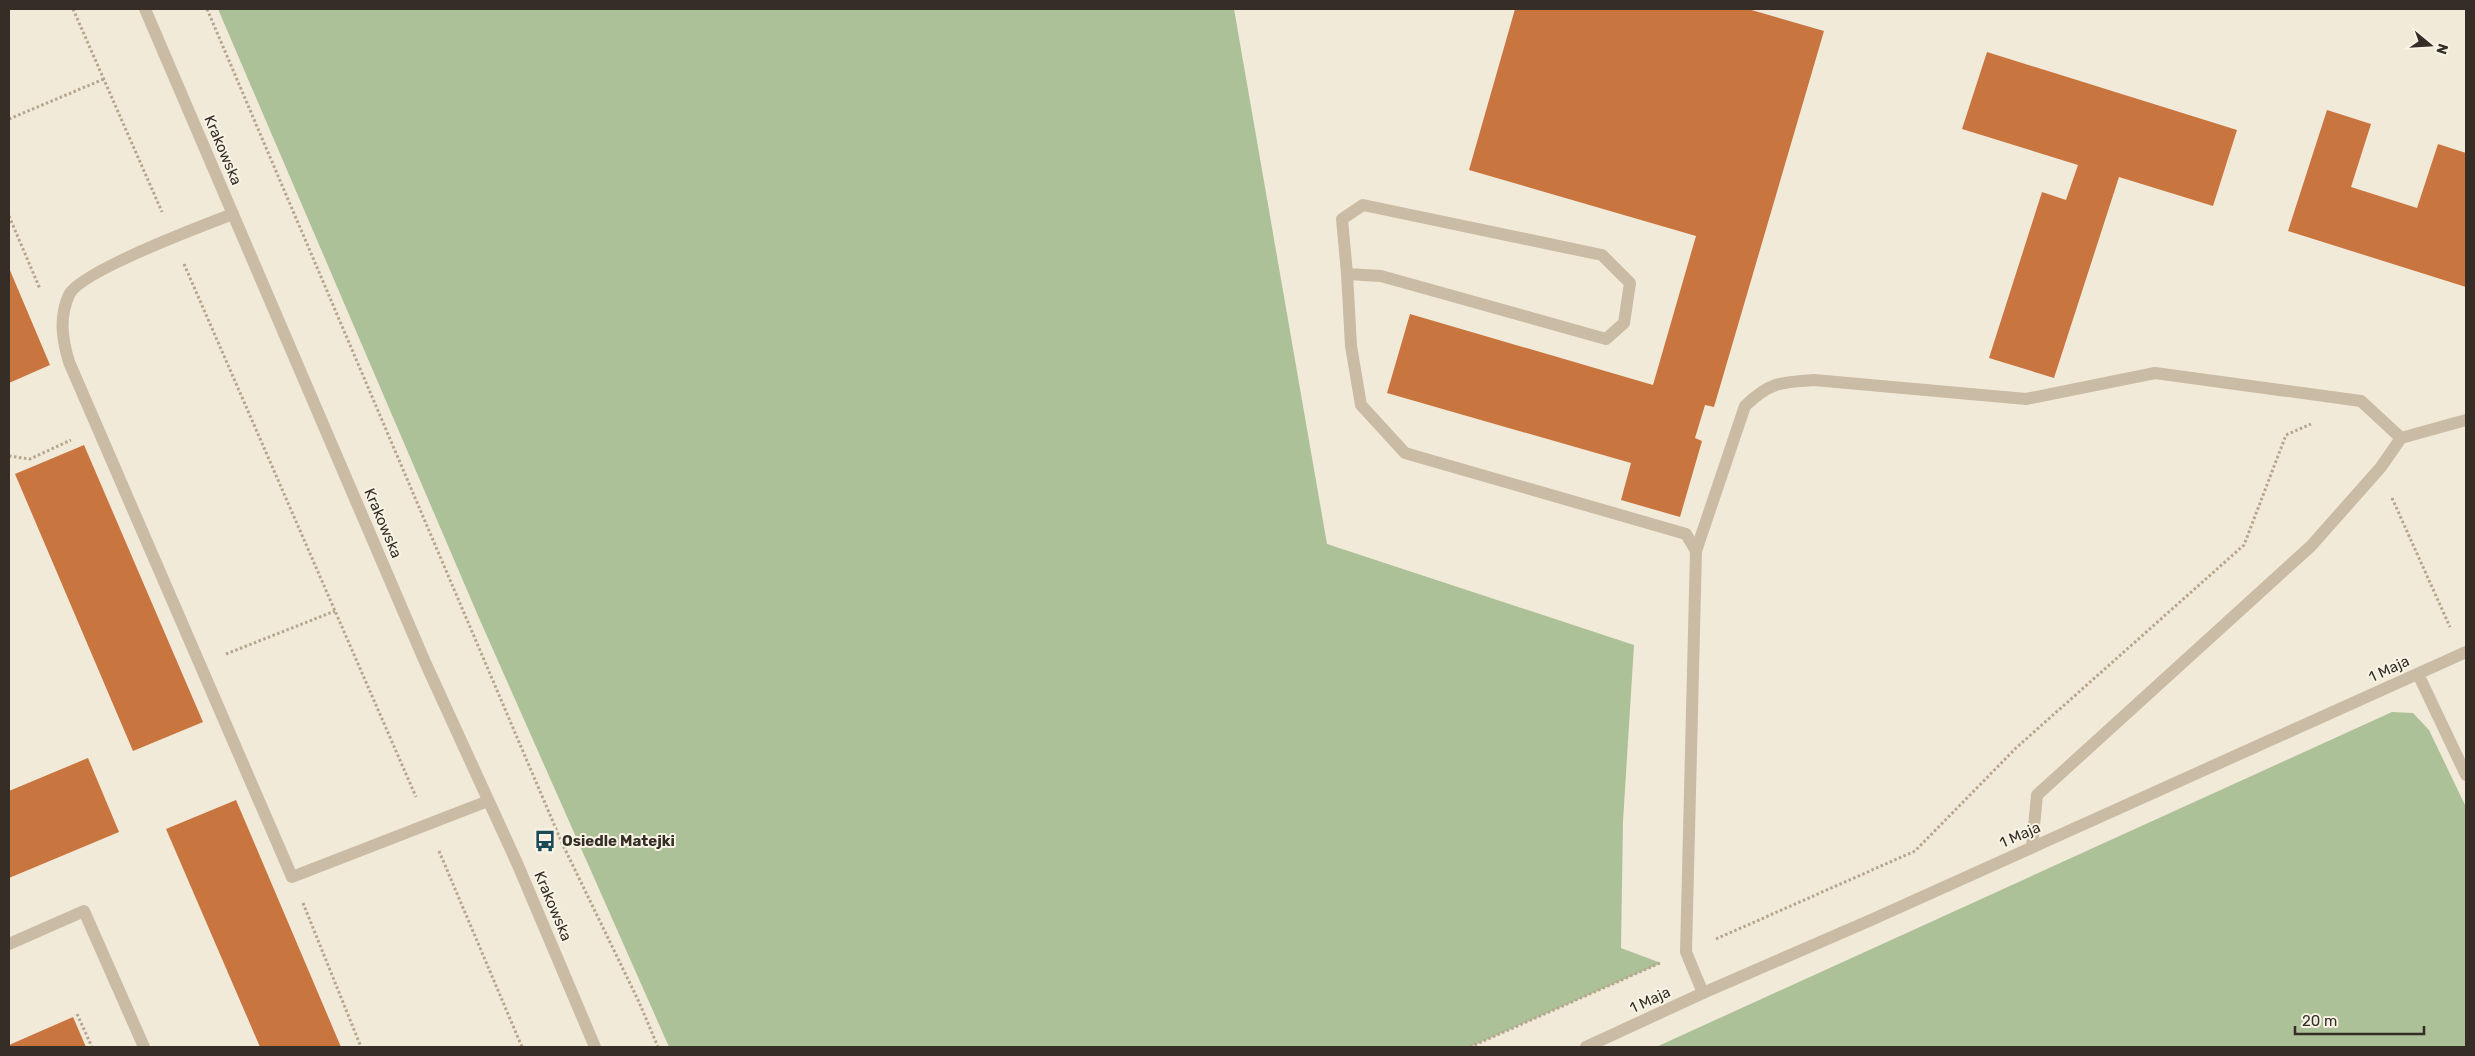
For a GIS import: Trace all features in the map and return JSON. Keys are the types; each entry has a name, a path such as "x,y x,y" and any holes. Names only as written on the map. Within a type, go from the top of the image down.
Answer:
{"street":[{"name":"Krakowska","path":"145,9 425,662 595,1047"},
{"path":"1347,274 1381,276 1606,339 1624,322 1630,283 1602,256 1363,205 1342,219 1351,346 1361,405 1404,453 1686,534 1696,551"},
{"path":"232,214 173,237 82,280 69,293 62,314 63,342 69,362 97,428 292,876 488,801"},
{"path":"1703,993 1686,952 1696,551 1745,406 1760,392 1782,382 1814,380 2026,399 2155,373 2361,401 2401,438"},
{"path":"2032,847 2037,795 2311,546 2381,467 2401,438 2466,420"},
{"name":"1 Maja","path":"1586,1047 2464,654"},
{"path":"2418,674 2466,775"},
{"path":"9,944 84,911 144,1047"}],"path":[{"path":"73,9 428,824 522,1047"},
{"path":"207,9 562,843 639,1002 658,1047"},
{"path":"9,119 104,80"},
{"path":"9,216 44,297"},
{"path":"1470,1047 1915,851 2016,748 2244,545 2286,435 2361,401"},
{"path":"9,456 30,460 97,428"},
{"path":"2381,467 2398,513 2464,654"},
{"path":"200,664 335,611"},
{"path":"292,876 361,1047"},
{"path":"77,1014 92,1047"}],"green space":[{"path":"218,9 1234,9 1327,544 1634,645 1623,822 1621,948 1661,963 1470,1047 669,1047 479,618"},
{"path":"2392,712 2413,713 2429,730 2466,807 2466,1047 1656,1047"}],"building":[{"path":"1515,9 1748,9 1824,31 1714,407 1705,405 1695,438 1702,441 1680,517 1621,500 1631,463 1387,393 1410,314 1653,385 1696,236 1469,170"},
{"path":"1987,52 2237,130 2213,206 2119,177 2054,378 1989,358 2042,192 2066,200 2078,165 1962,129"},
{"path":"2327,110 2371,124 2351,187 2417,208 2438,144 2466,153 2466,287 2288,231"},
{"path":"9,268 50,365 9,383"},
{"path":"84,445 203,722 133,751 15,474"},
{"path":"88,758 119,832 9,878 9,791"},
{"path":"236,800 341,1047 260,1047 166,829"},
{"path":"73,1017 86,1047 9,1047 9,1045"}],"place":[{"name":"Osiedle Matejki","path":"545,841"}]}
